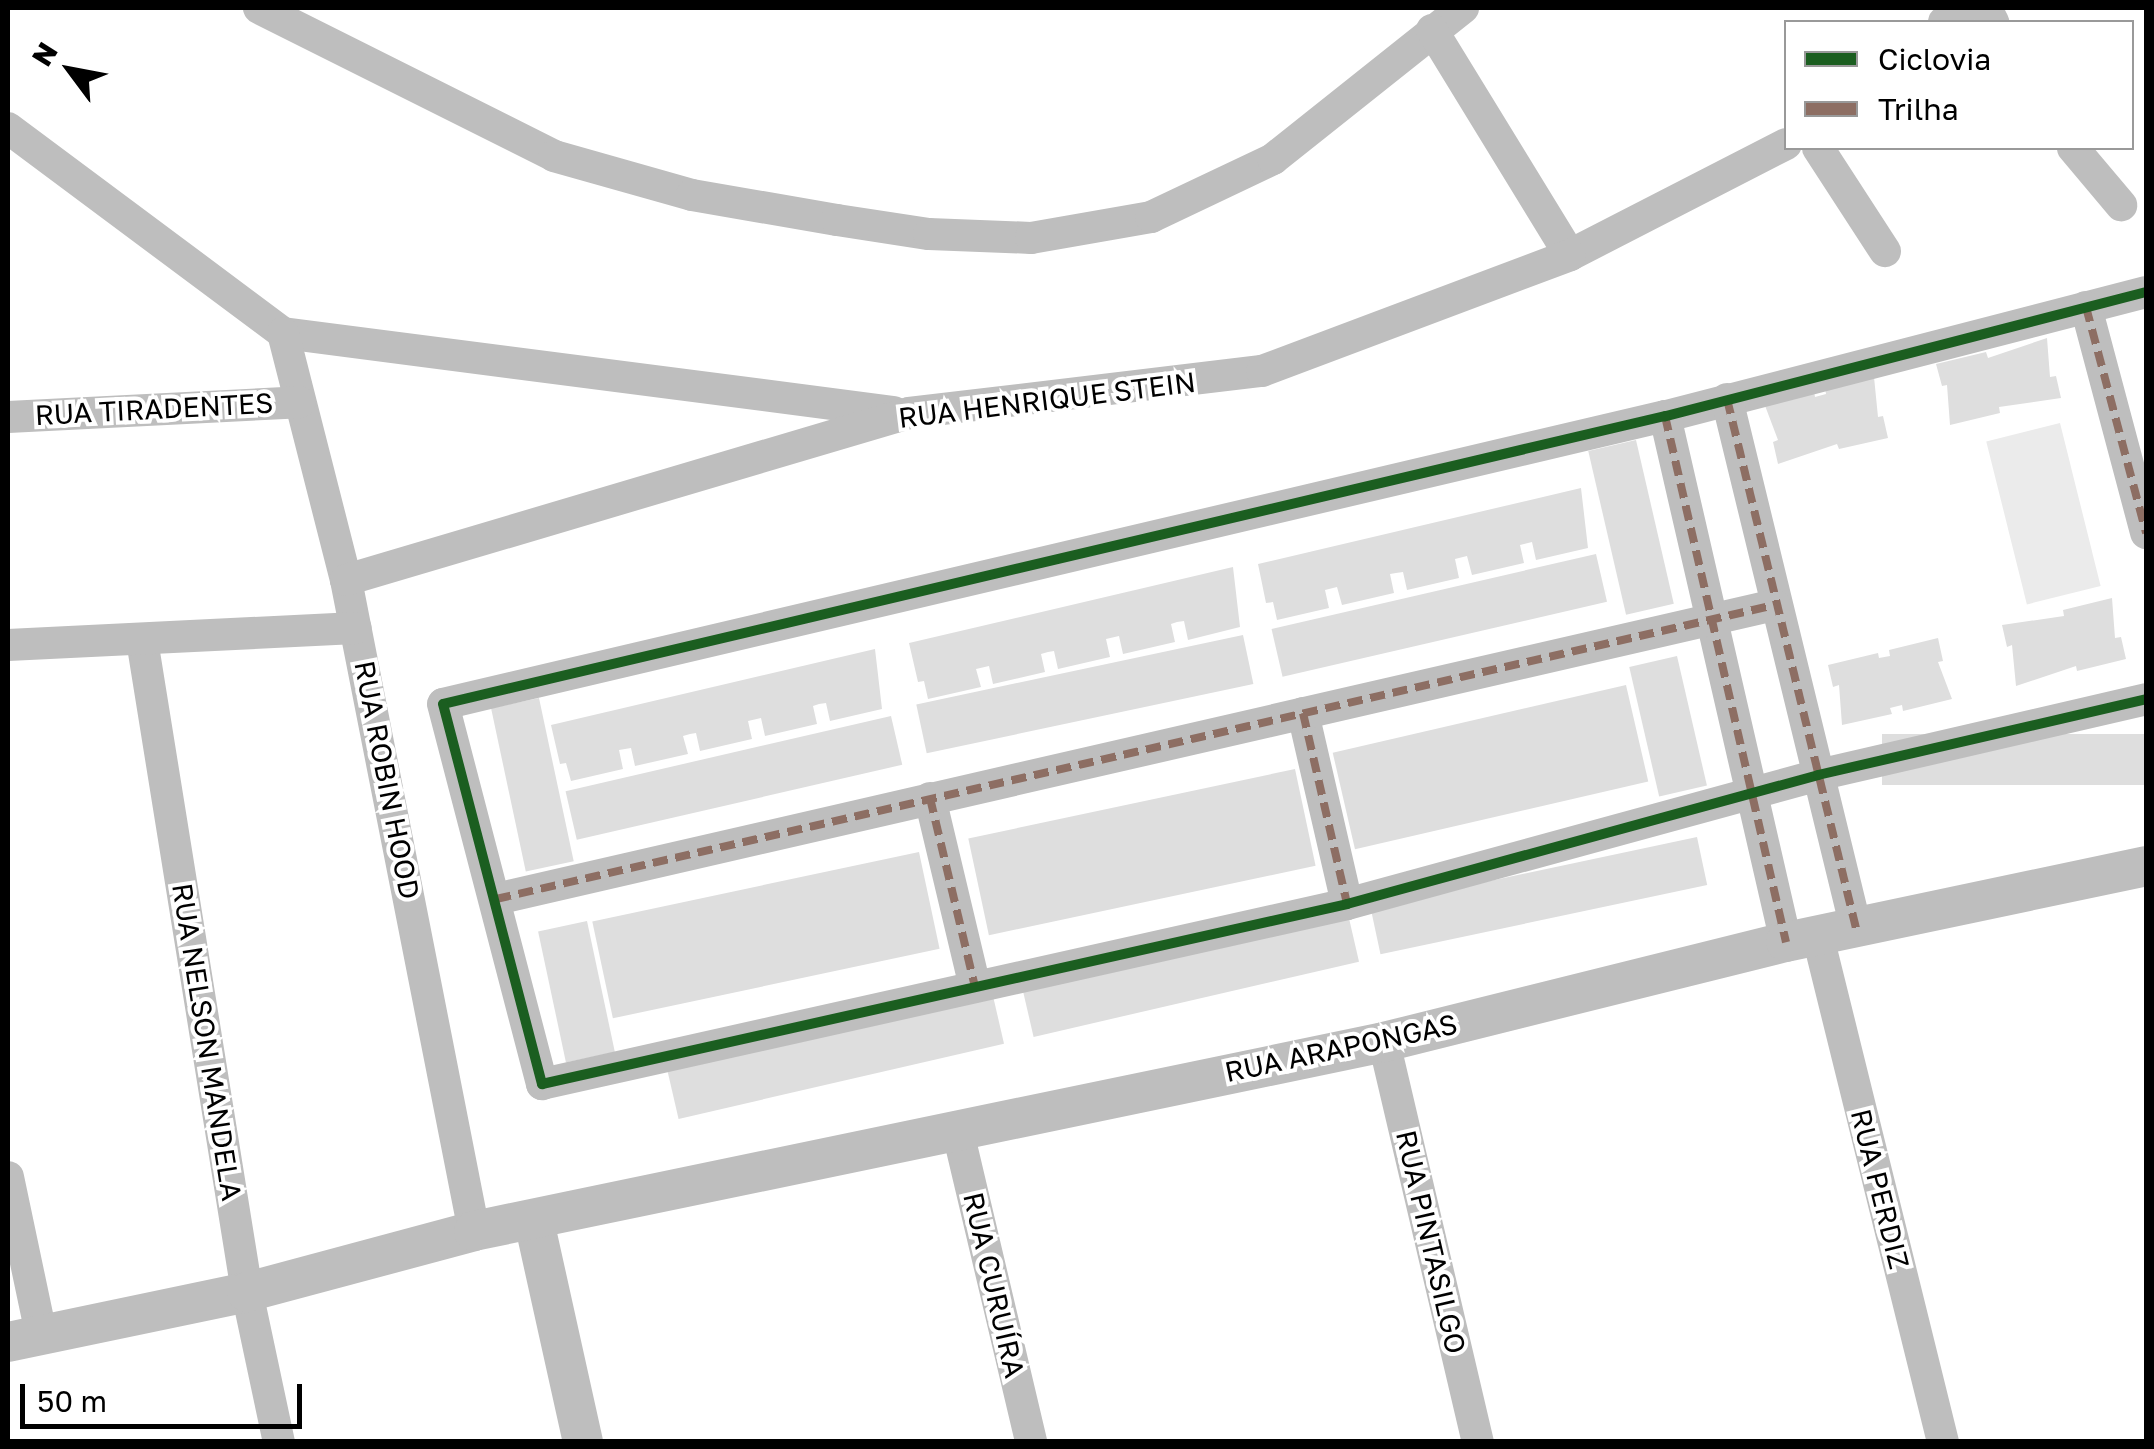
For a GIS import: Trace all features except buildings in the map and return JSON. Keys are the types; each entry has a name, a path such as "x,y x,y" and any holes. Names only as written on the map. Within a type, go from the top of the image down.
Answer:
{"street":[{"path":"258,8 554,156 692,195 837,220 928,234 1031,238 1151,216 1273,159 1463,8"},
{"path":"1432,30 1570,255"},
{"path":"8,128 283,333 908,413"},
{"name":"RUA HENRIQUE STEIN","path":"346,580 908,413 1262,371 1570,255 1784,145"},
{"path":"1819,150 1885,252"},
{"path":"2076,150 2121,205"},
{"path":"2146,292 1665,416 443,704 542,1084 1347,904 1818,775 2146,698"},
{"path":"2086,307 2145,518"},
{"name":"RUA ROBIN HOOD","path":"283,333 346,580 474,1230"},
{"path":"1727,399 1818,775 1820,936"},
{"name":"RUA TIRADENTES","path":"8,418 300,402"},
{"path":"1665,416 1748,795 1820,936"},
{"path":"496,900 1775,604"},
{"path":"8,645 356,628"},
{"name":"RUA NELSON MANDELA","path":"142,640 247,1292 279,1442"},
{"path":"1302,713 1347,904"},
{"path":"930,798 975,987"},
{"name":"RUA ARAPONGAS","path":"247,1292 474,1230 534,1221 957,1128 1384,1042 1820,936 2146,866"},
{"name":"RUA PERDIZ","path":"1820,936 1943,1442"},
{"name":"RUA PINTASILGO","path":"1384,1042 1478,1442"},
{"name":"RUA CURUÍRA","path":"957,1128 1031,1442"},
{"path":"8,1178 24,1338 247,1292"},
{"path":"534,1221 583,1442"}],"shaded area":[{"path":"2060,423 2101,586 2027,604 1986,441"}],"marked path":[{"path":"2086,307 2146,533"},
{"path":"1727,399 1856,928"},
{"path":"1665,416 1786,942"},
{"path":"496,899 1775,605"},
{"path":"1303,713 1347,904"},
{"path":"930,798 975,987"}],"cycle path":[{"path":"2146,292 1665,416 443,704 542,1084 1347,904 1818,775 2146,699"}]}
